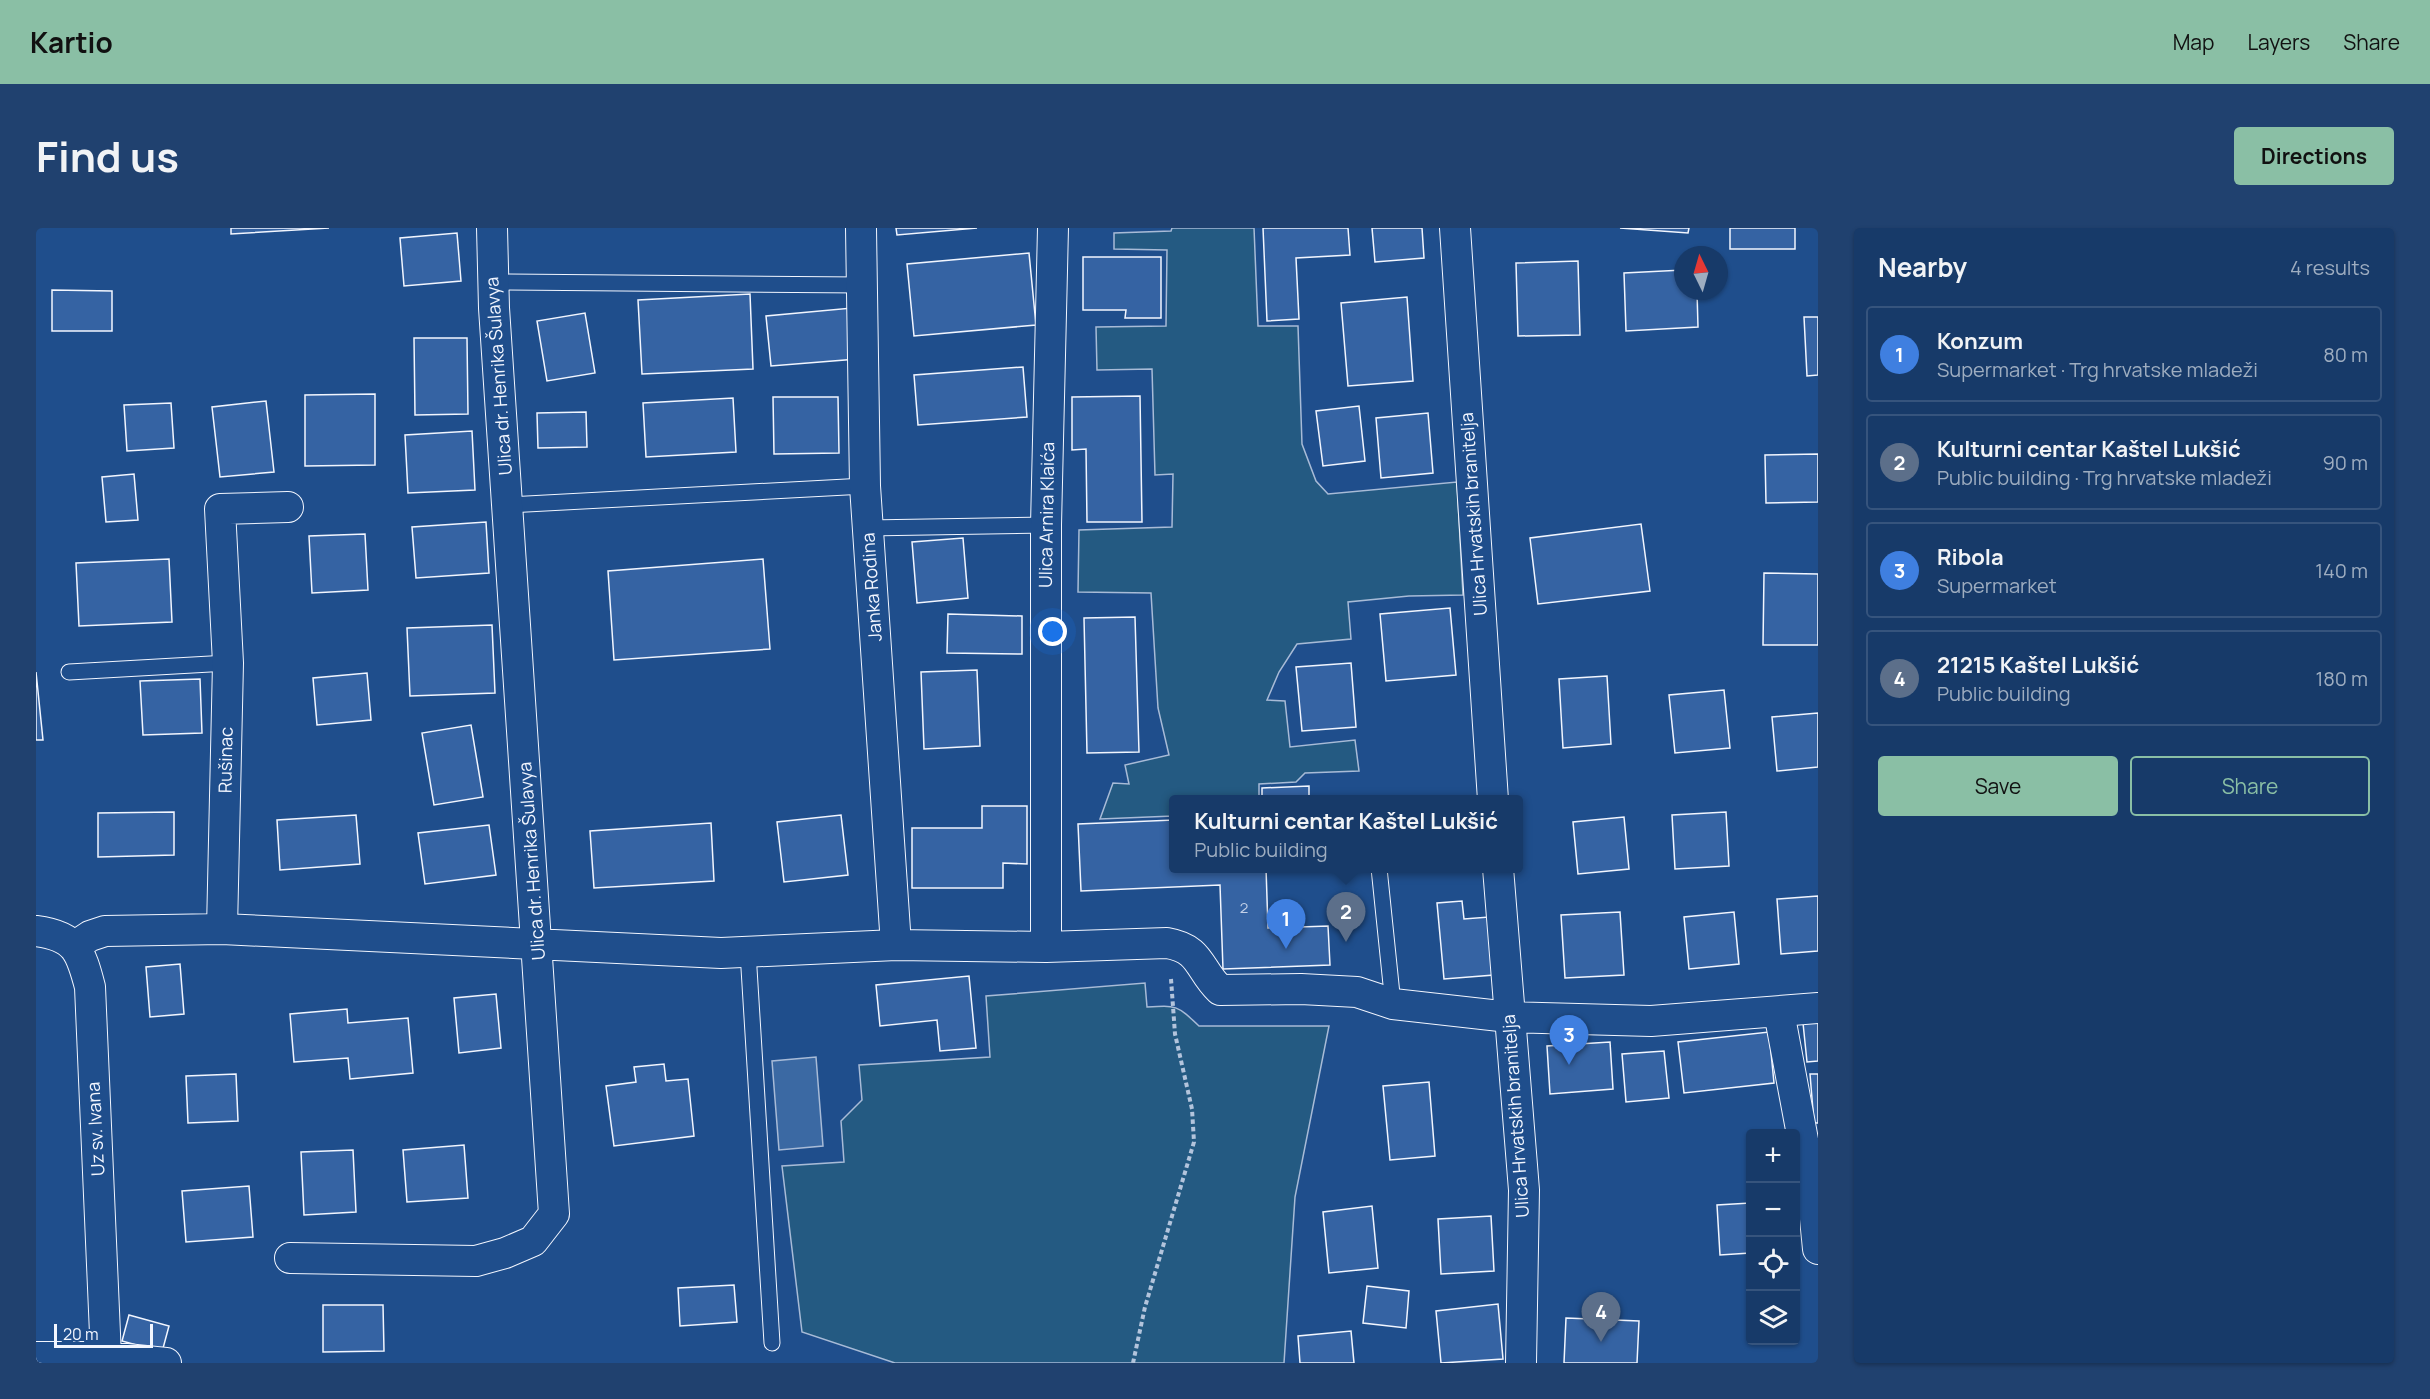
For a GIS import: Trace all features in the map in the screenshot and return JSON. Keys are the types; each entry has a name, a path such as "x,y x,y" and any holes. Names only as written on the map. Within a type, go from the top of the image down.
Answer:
{"street":[{"name":"Ulica dr. Henrika Šulavya","path":"290,1258 476,1261 533,1241 554,1214 493,282 492,228"},
{"name":"Janka Rodina","path":"861,228 867,528 896,945"},
{"name":"Ulica Arnira Klaića","path":"1046,947 1046,525 1053,228"},
{"name":"Ulica Hrvatskih branitelja","path":"1455,228 1493,795"},
{"name":"Rušinac","path":"222,928 228,663 220,509 288,507"},
{"name":"Ulica Hrvatskih branitelja","path":"1498,873 1524,1190 1521,1363"},
{"path":"36,931 60,938 75,946 90,936 105,931 222,928 721,953 896,945 1046,947 1167,943 1182,946 1198,958 1207,978 1220,990 1301,989 1357,992 1393,1004 1509,1017 1651,1021 1818,1008"},
{"name":"Uz sv. Ivana","path":"75,946 83,958 90,987 106,1357"},
{"path":"1779,1012 1812,1188 1818,1249"},
{"path":"36,1357 106,1357 166,1363"}],"lane":[{"path":"493,282 861,285"},
{"path":"508,505 865,486"},
{"path":"867,528 1046,525"},
{"path":"69,672 228,663"},
{"path":"1380,873 1393,1004"},
{"path":"748,952 772,1343"}],"path":[{"path":"1133,1363 1144,1307 1194,1142 1192,1108 1181,1065 1174,1014"}],"shaded area":[{"path":"1172,228 1254,228 1258,326 1298,326 1302,444 1316,481 1328,494 1457,482 1463,595 1409,596 1348,602 1351,639 1297,644 1279,672 1267,700 1285,701 1290,747 1355,740 1359,771 1305,773 1296,782 1259,784 1259,795 1169,795 1169,816 1100,819 1113,783 1129,784 1125,765 1169,755 1158,708 1151,593 1078,592 1079,530 1172,527 1173,474 1155,475 1152,369 1097,370 1096,327 1166,326 1167,250 1114,249 1114,233 1171,231"},
{"path":"1145,983 1147,1007 1176,1008 1199,1026 1329,1026 1295,1197 1284,1363 895,1363 802,1332 782,1166 844,1162 841,1121 862,1100 859,1065 990,1057 986,996"},
{"path":"816,1057 823,1146 779,1150 772,1061"}],"building":[{"path":"231,228 329,228 231,234"},
{"path":"896,228 977,228 897,235"},
{"path":"1263,228 1348,228 1350,255 1296,258 1299,319 1267,321"},
{"path":"1372,228 1422,228 1424,258 1375,262"},
{"path":"1620,228 1689,228 1688,233"},
{"path":"1730,228 1795,228 1795,249 1730,249"},
{"path":"457,233 461,281 404,286 400,238"},
{"path":"1029,253 1036,325 914,336 907,264"},
{"path":"1083,257 1161,257 1161,318 1125,318 1126,310 1083,310"},
{"path":"1578,261 1580,335 1518,336 1516,263"},
{"path":"1674,270 1674,300 1697,300 1698,327 1626,331 1624,273"},
{"path":"52,290 112,291 112,331 52,331"},
{"path":"750,294 753,369 642,374 638,300"},
{"path":"1407,297 1413,381 1348,386 1341,303"},
{"path":"852,308 857,359 771,366 766,316"},
{"path":"585,313 595,373 547,381 537,321"},
{"path":"1804,317 1818,317 1818,375 1807,376"},
{"path":"414,338 467,338 468,414 415,415"},
{"path":"1023,367 1027,417 918,425 914,375"},
{"path":"375,394 375,465 305,466 305,395"},
{"path":"1140,396 1142,522 1087,522 1086,449 1072,450 1072,397"},
{"path":"773,397 838,397 839,453 774,454"},
{"path":"733,398 736,452 646,457 643,403"},
{"path":"266,401 274,472 220,477 212,407"},
{"path":"171,403 174,448 127,451 124,405"},
{"path":"1359,406 1365,461 1323,466 1316,411"},
{"path":"586,412 587,447 538,448 537,413"},
{"path":"1428,413 1433,473 1381,478 1376,418"},
{"path":"472,431 475,490 408,493 405,435"},
{"path":"1818,454 1818,502 1766,503 1765,455"},
{"path":"134,474 138,520 106,522 102,477"},
{"path":"486,522 489,573 416,578 412,527"},
{"path":"1641,524 1650,591 1538,604 1530,538"},
{"path":"365,534 368,590 312,593 309,536"},
{"path":"963,538 968,598 917,603 912,542"},
{"path":"169,559 172,622 79,626 76,563"},
{"path":"763,559 770,649 614,660 608,571"},
{"path":"1764,573 1818,574 1818,645 1763,645"},
{"path":"1450,608 1456,675 1386,681 1380,614"},
{"path":"948,614 1022,616 1022,654 947,653"},
{"path":"1135,617 1139,752 1087,753 1084,618"},
{"path":"492,625 495,693 410,696 407,628"},
{"path":"1351,663 1356,727 1302,731 1296,667"},
{"path":"977,670 980,746 924,749 921,672"},
{"path":"36,672 43,740 36,740"},
{"path":"367,673 371,720 317,725 313,678"},
{"path":"1607,676 1611,744 1563,748 1559,679"},
{"path":"200,679 202,733 143,735 140,681"},
{"path":"1724,690 1730,748 1675,753 1669,695"},
{"path":"1818,713 1818,767 1777,771 1772,717"},
{"path":"471,725 483,797 434,805 422,733"},
{"path":"1309,786 1309,795 1262,795 1262,788"},
{"path":"982,806 1027,806 1027,864 1003,863 1003,888 912,888 912,828 982,828"},
{"path":"174,812 174,855 98,857 98,813"},
{"path":"1726,812 1729,866 1675,869 1672,815"},
{"path":"356,815 360,864 280,870 277,820"},
{"path":"841,815 848,875 784,882 777,822"},
{"path":"1624,817 1629,869 1578,874 1573,822"},
{"path":"1169,820 1169,873 1266,873 1268,928 1328,926 1330,965 1223,969 1220,885 1081,891 1078,824"},
{"path":"711,823 714,881 594,888 590,831"},
{"path":"489,825 496,875 425,884 418,833"},
{"path":"1818,896 1818,951 1781,954 1777,899"},
{"path":"1462,901 1464,919 1489,917 1494,975 1444,979 1437,903"},
{"path":"1620,912 1624,975 1565,978 1561,915"},
{"path":"1734,912 1739,964 1689,969 1684,917"},
{"path":"180,964 184,1014 150,1017 146,967"},
{"path":"969,976 976,1048 940,1051 937,1020 880,1026 876,985"},
{"path":"496,994 501,1048 459,1053 454,998"},
{"path":"347,1009 348,1023 408,1018 413,1073 350,1079 348,1058 294,1062 290,1014"},
{"path":"1818,1022 1818,1061 1807,1062 1803,1023"},
{"path":"1769,1032 1774,1083 1684,1093 1678,1042"},
{"path":"1610,1042 1613,1089 1550,1094 1547,1046"},
{"path":"1664,1051 1669,1098 1626,1102 1622,1054"},
{"path":"664,1064 666,1081 688,1079 694,1136 614,1146 606,1086 636,1082 634,1067"},
{"path":"236,1074 238,1121 188,1123 186,1076"},
{"path":"1810,1074 1818,1074 1818,1123 1814,1123"},
{"path":"1429,1082 1435,1156 1390,1160 1383,1086"},
{"path":"464,1145 468,1198 407,1202 403,1150"},
{"path":"353,1150 356,1212 304,1215 301,1152"},
{"path":"249,1186 253,1237 186,1242 182,1191"},
{"path":"1746,1203 1746,1253 1720,1255 1717,1205"},
{"path":"1372,1206 1378,1268 1329,1273 1323,1212"},
{"path":"1491,1216 1494,1271 1441,1274 1438,1219"},
{"path":"734,1285 737,1322 680,1326 678,1288"},
{"path":"1367,1286 1409,1291 1406,1328 1363,1323"},
{"path":"1498,1304 1503,1359 1441,1363 1436,1311"},
{"path":"323,1305 383,1305 384,1351 323,1352"},
{"path":"129,1315 169,1326 162,1352 122,1341"},
{"path":"1566,1318 1639,1321 1637,1363 1564,1363"},
{"path":"1351,1331 1354,1363 1300,1363 1298,1336"}],"place":[{"name":"Kulturni centar Kaštel Lukšić","path":"1346,942"},
{"name":"Konzum","path":"1286,949"},
{"name":"Ribola","path":"1569,1065"},
{"name":"21215 Kaštel Lukšić","path":"1601,1342"}]}
